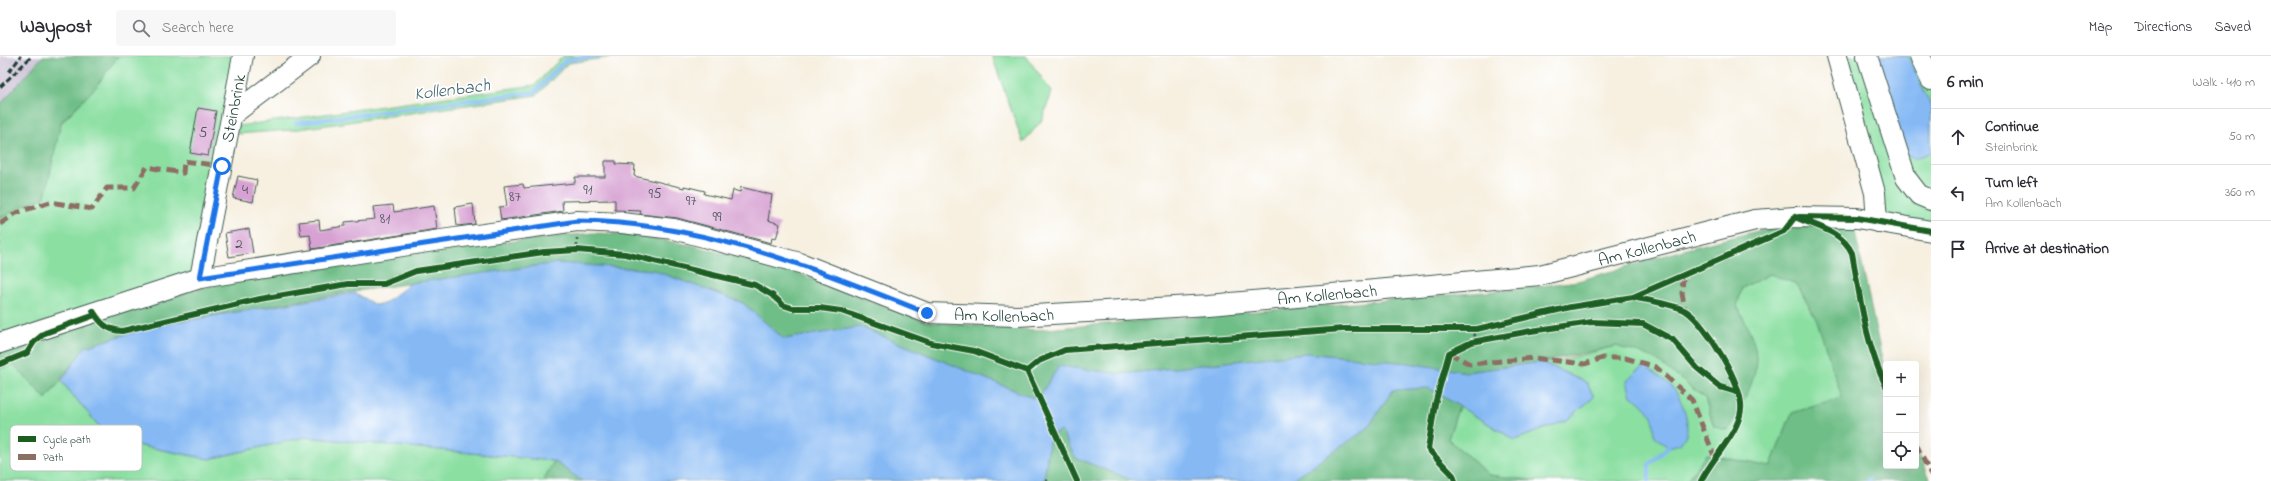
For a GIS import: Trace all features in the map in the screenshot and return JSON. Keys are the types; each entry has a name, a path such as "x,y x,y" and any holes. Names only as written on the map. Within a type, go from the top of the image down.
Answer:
{"street":[{"name":"Steinbrink","path":"200,278 243,56"},
{"path":"232,115 310,56"},
{"path":"1837,56 1875,193 1877,222"},
{"path":"1867,56 1906,178 1919,195 1931,200"},
{"path":"1920,56 1931,80"},
{"name":"Am Kollenbach","path":"0,344 200,278 577,221 622,222 674,229 800,263 927,313 1017,316 1209,305 1540,275 1755,220 1795,217 1857,218 1931,231"}],"path":[{"path":"1472,342 1477,329"}],"shaded area":[{"path":"0,56 43,56 0,105"}],"green space":[{"path":"43,56 118,56 95,88 61,122 45,197 18,208 0,219 0,105"},
{"path":"118,56 236,56 196,279 0,335 0,207 64,120 95,88"},
{"path":"563,56 620,56 568,63 537,95 292,130 237,134 238,126 535,85"},
{"path":"992,56 1026,56 1052,92 1042,120 1023,143"},
{"path":"1844,56 1931,56 1931,225 1887,216"},
{"path":"1789,223 1854,227 1883,364 1883,469 1919,469 1919,455 1931,481 1686,481 1706,454 1770,467 1792,413 1842,398 1817,321 1797,284 1770,274 1742,288 1737,306 1747,324 1754,344 1756,351 1756,367 1754,377 1742,405 1728,430 1714,427 1705,398 1652,357 1616,346 1542,362 1467,372 1408,363 1306,353 1122,374 1059,366 1041,394 1033,398 860,327 784,339 743,303 653,270 558,263 363,290 156,325 85,347 46,399 14,365 0,368 0,349 141,305 220,283 449,248 593,233 633,235 695,246 797,273 927,322 1034,330 1520,289 1578,281 1690,248"},
{"path":"1770,274 1797,284 1817,321 1846,397 1792,413 1770,467 1707,454 1686,481 1537,481 1489,475 1448,439 1459,406 1515,440 1567,420 1594,397 1587,383 1542,362 1559,361 1616,346 1652,357 1705,398 1714,427 1749,330 1737,306 1742,288"},
{"path":"14,364 46,398 61,381 98,425 10,425 10,471 142,471 142,446 209,459 305,437 554,461 543,481 0,481 0,368"},
{"path":"1429,388 1459,406 1448,439 1489,475 1537,481 1290,481 1367,429 1393,390"},
{"path":"1061,431 1076,458 1134,481 1038,481 1044,480 1050,435"},
{"path":"554,461 582,481 543,481"}],"water":[{"path":"1871,56 1908,56 1931,107 1931,152 1914,159 1902,154"},
{"path":"558,263 653,270 743,303 784,339 860,327 1033,398 1041,394 1059,366 1122,374 1306,353 1408,363 1467,372 1542,362 1587,383 1594,397 1567,420 1515,440 1429,388 1393,390 1367,429 1290,481 1134,481 1076,458 1061,431 1050,435 1044,480 1038,481 582,481 554,461 305,437 209,459 142,446 142,425 98,425 61,381 85,347 156,325 355,293 375,305 384,304 411,283"},
{"path":"1646,366 1666,381 1679,397 1687,422 1686,435 1680,444 1668,447 1654,435 1654,422 1652,416 1642,404 1631,396 1627,381 1637,371"}],"building":[{"path":"198,108 216,111 208,156 190,153"},
{"path":"605,161 616,161 616,164 635,165 634,176 684,188 684,186 705,191 704,194 731,200 733,190 740,192 741,187 772,195 768,220 780,224 776,239 772,238 771,243 677,218 640,214 641,211 615,210 615,200 562,201 563,211 501,220 499,207 507,206 504,186 523,184 524,188 575,183 575,177 605,177"},
{"path":"238,176 257,180 253,202 233,198"},
{"path":"473,204 475,224 457,226 455,207"},
{"path":"393,205 394,212 434,206 437,229 312,249 310,235 301,236 299,222 319,220 320,230 345,226 345,222 375,219 373,207"},
{"path":"249,229 253,253 229,257 225,233"}],"waterway":[{"name":"Kollenbach","path":"296,123 535,92 566,60 599,56"},
{"path":"1649,481 1649,465 1668,447"}],"railway":[{"path":"9,72 21,56"},
{"path":"0,87 32,56"}],"marked path":[{"path":"0,224 16,213 50,202 92,209 107,188 134,188 147,167 183,173 184,161 222,166"},
{"path":"1683,276 1682,293 1685,310"},
{"path":"1449,353 1470,364 1534,358 1585,364 1603,358 1625,358 1656,367 1692,400 1715,458"},
{"path":"1919,450 1931,475"}],"cycle path":[{"path":"1795,217 1835,234 1842,239 1852,253 1861,304 1873,355 1883,380"},
{"path":"1077,481 1027,371 1039,361 1065,350 1343,329 1477,329 1571,307 1633,297 1784,231 1795,217"},
{"path":"1799,217 1857,218 1931,231"},
{"path":"93,311 105,326 122,331 260,299 348,284 384,284 416,271 544,252 577,250 625,254 755,285 772,295 783,305 792,308 820,308 841,311 931,343 974,351 1027,371"},
{"path":"1633,297 1661,303 1686,311 1694,318 1713,342 1722,356 1736,386 1740,399 1741,410 1739,419 1730,437 1701,481"},
{"path":"0,364 27,353 34,342 45,333 95,315"},
{"path":"1455,481 1453,475 1428,449 1435,404 1449,353 1472,342 1592,322 1643,324 1673,340 1697,368 1720,387 1737,392"}],"route":[{"path":"222,166 200,278 434,241 577,221 622,222 674,229 800,263 927,313"}]}
